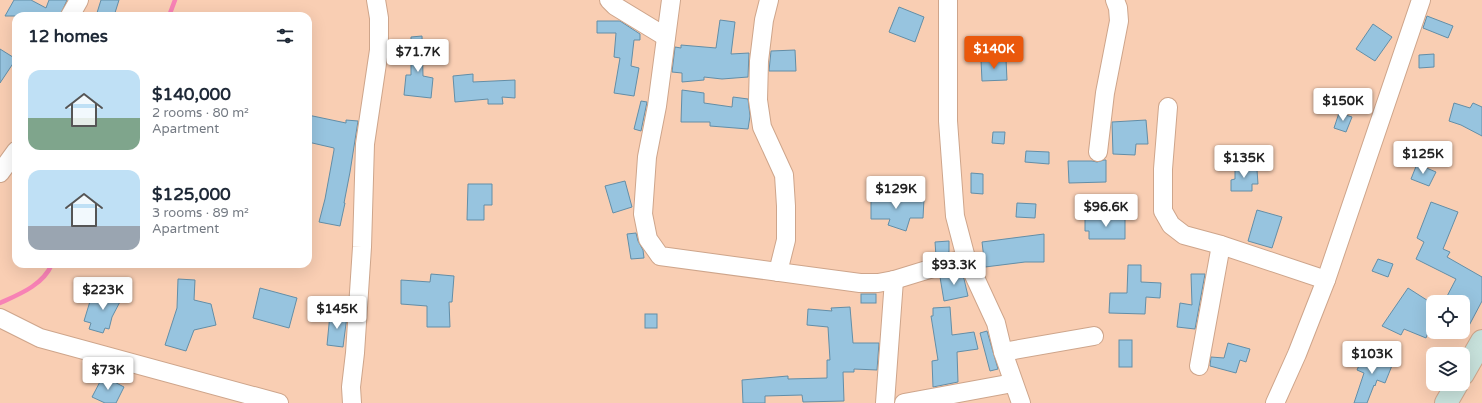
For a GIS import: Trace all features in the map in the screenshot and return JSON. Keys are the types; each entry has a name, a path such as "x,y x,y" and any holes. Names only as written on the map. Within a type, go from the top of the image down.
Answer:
{"street":[{"path":"72,12 79,0"},
{"path":"352,403 351,387 355,353 362,247 365,144 379,50 379,18 376,0"},
{"path":"608,0 615,6 666,37"},
{"path":"671,0 657,106 646,157 643,214 648,239 660,256 778,272 878,283 894,280 966,258"},
{"path":"769,0 764,20 759,61 758,100 762,127 784,175 786,240 778,272"},
{"path":"948,0 948,121 955,216 966,258 996,322 1003,352 1021,403"},
{"path":"1098,152 1105,93 1119,21 1118,8 1114,0"},
{"path":"1275,403 1297,354 1326,280 1421,0"},
{"path":"1168,107 1164,169 1164,211 1171,225 1184,235 1221,245 1326,280"},
{"path":"0,173 12,156"},
{"path":"1199,366 1221,245"},
{"path":"885,403 894,280"},
{"path":"0,318 40,338 279,403"},
{"path":"1003,352 1094,336"},
{"path":"1470,361 1482,340"},
{"path":"904,403 1013,383"},
{"path":"1446,403 1453,391"}],"building":[{"path":"14,0 31,0 46,8 49,0 67,0 62,12 12,12 12,16 5,16"},
{"path":"101,0 119,0 115,12 97,12"},
{"path":"899,7 924,17 915,42 889,32"},
{"path":"1427,16 1453,26 1448,38 1423,28"},
{"path":"720,20 735,22 731,54 749,53 748,77 722,79 704,77 704,80 682,82 682,73 672,72 675,47 681,48 681,45 716,48"},
{"path":"597,21 620,21 640,34 640,40 634,40 631,66 639,68 634,96 614,93 620,58 614,57 616,33 597,33"},
{"path":"1373,24 1392,37 1375,61 1356,49"},
{"path":"422,36 423,76 433,78 431,98 404,95 406,75 411,75 411,37"},
{"path":"0,49 12,56 12,65 0,83"},
{"path":"795,50 796,71 769,71 771,51"},
{"path":"1434,54 1434,67 1419,68 1419,55"},
{"path":"1006,59 1007,80 982,81 981,60"},
{"path":"473,74 473,82 515,80 515,98 502,97 503,104 488,104 488,99 455,102 453,76"},
{"path":"682,90 704,93 704,103 732,107 733,97 748,99 750,116 748,129 710,126 710,122 681,122"},
{"path":"641,101 647,102 641,131 634,129"},
{"path":"1454,103 1470,108 1473,103 1482,107 1482,136 1461,125 1449,121"},
{"path":"1339,113 1352,117 1346,132 1334,128"},
{"path":"312,116 346,123 346,120 358,121 340,226 319,222 325,199 334,148 312,143"},
{"path":"1146,120 1148,144 1136,144 1135,155 1113,154 1112,122"},
{"path":"993,132 1005,132 1004,144 992,143"},
{"path":"1026,151 1049,152 1049,164 1025,162"},
{"path":"1106,160 1106,182 1069,183 1068,161 1097,162"},
{"path":"1417,164 1436,172 1429,186 1411,179"},
{"path":"1251,165 1251,170 1257,170 1258,184 1252,184 1252,191 1231,191 1231,180 1235,179 1235,166"},
{"path":"971,173 983,174 983,194 971,193"},
{"path":"625,181 632,207 613,213 605,186"},
{"path":"468,184 492,184 492,205 484,205 484,220 467,220"},
{"path":"871,193 890,193 890,198 924,199 923,218 910,218 906,231 888,225 890,219 871,219"},
{"path":"1431,202 1458,212 1443,249 1450,252 1447,257 1482,277 1482,301 1470,324 1470,295 1448,295 1456,279 1416,259 1424,242 1417,238"},
{"path":"1017,203 1036,204 1035,218 1016,217"},
{"path":"1257,210 1282,217 1272,248 1248,241"},
{"path":"1125,218 1125,239 1089,239 1089,231 1085,231 1085,219"},
{"path":"636,233 643,250 644,258 631,259 627,234"},
{"path":"1044,234 1044,262 1025,262 985,267 982,242"},
{"path":"949,241 949,252 936,256 935,242"},
{"path":"1378,259 1393,264 1388,277 1372,271"},
{"path":"1128,265 1141,265 1141,282 1161,283 1160,298 1146,297 1145,314 1109,313 1110,293 1127,293"},
{"path":"960,271 964,279 968,296 944,301 940,277"},
{"path":"431,274 454,276 452,302 449,302 450,327 427,327 427,306 401,304 401,280 430,282"},
{"path":"1191,274 1205,274 1195,329 1177,327 1180,303 1192,305"},
{"path":"178,279 195,280 194,300 211,304 216,325 194,330 186,351 165,345 177,308"},
{"path":"260,288 297,298 289,328 253,318"},
{"path":"1408,288 1426,300 1426,338 1404,329 1401,335 1382,326"},
{"path":"108,289 123,296 112,317 109,329 105,328 103,333 89,329 91,323 84,321 91,298 102,301"},
{"path":"861,294 876,294 876,303 861,303"},
{"path":"850,307 853,343 879,343 877,370 854,369 854,372 843,372 844,401 803,402 802,395 765,396 765,403 743,403 742,380 788,376 788,379 827,378 827,360 830,360 828,327 807,325 808,309 832,311 831,308"},
{"path":"950,307 952,335 974,332 978,349 957,352 958,382 933,387 932,361 938,360 931,316 933,316 933,308"},
{"path":"330,314 347,316 343,347 327,345"},
{"path":"645,314 657,314 657,328 645,328"},
{"path":"987,331 998,369 990,371 980,333"},
{"path":"1119,340 1132,340 1132,367 1119,367"},
{"path":"1228,343 1250,349 1246,362 1240,360 1236,373 1210,366 1211,357 1224,358"},
{"path":"1365,352 1393,363 1385,383 1377,380 1367,403 1354,403 1364,373 1357,370"},
{"path":"103,376 124,387 116,403 105,403 92,397"}],"waterway":[{"path":"170,12 175,0"},
{"path":"0,303 30,288 43,278 50,268"}]}
